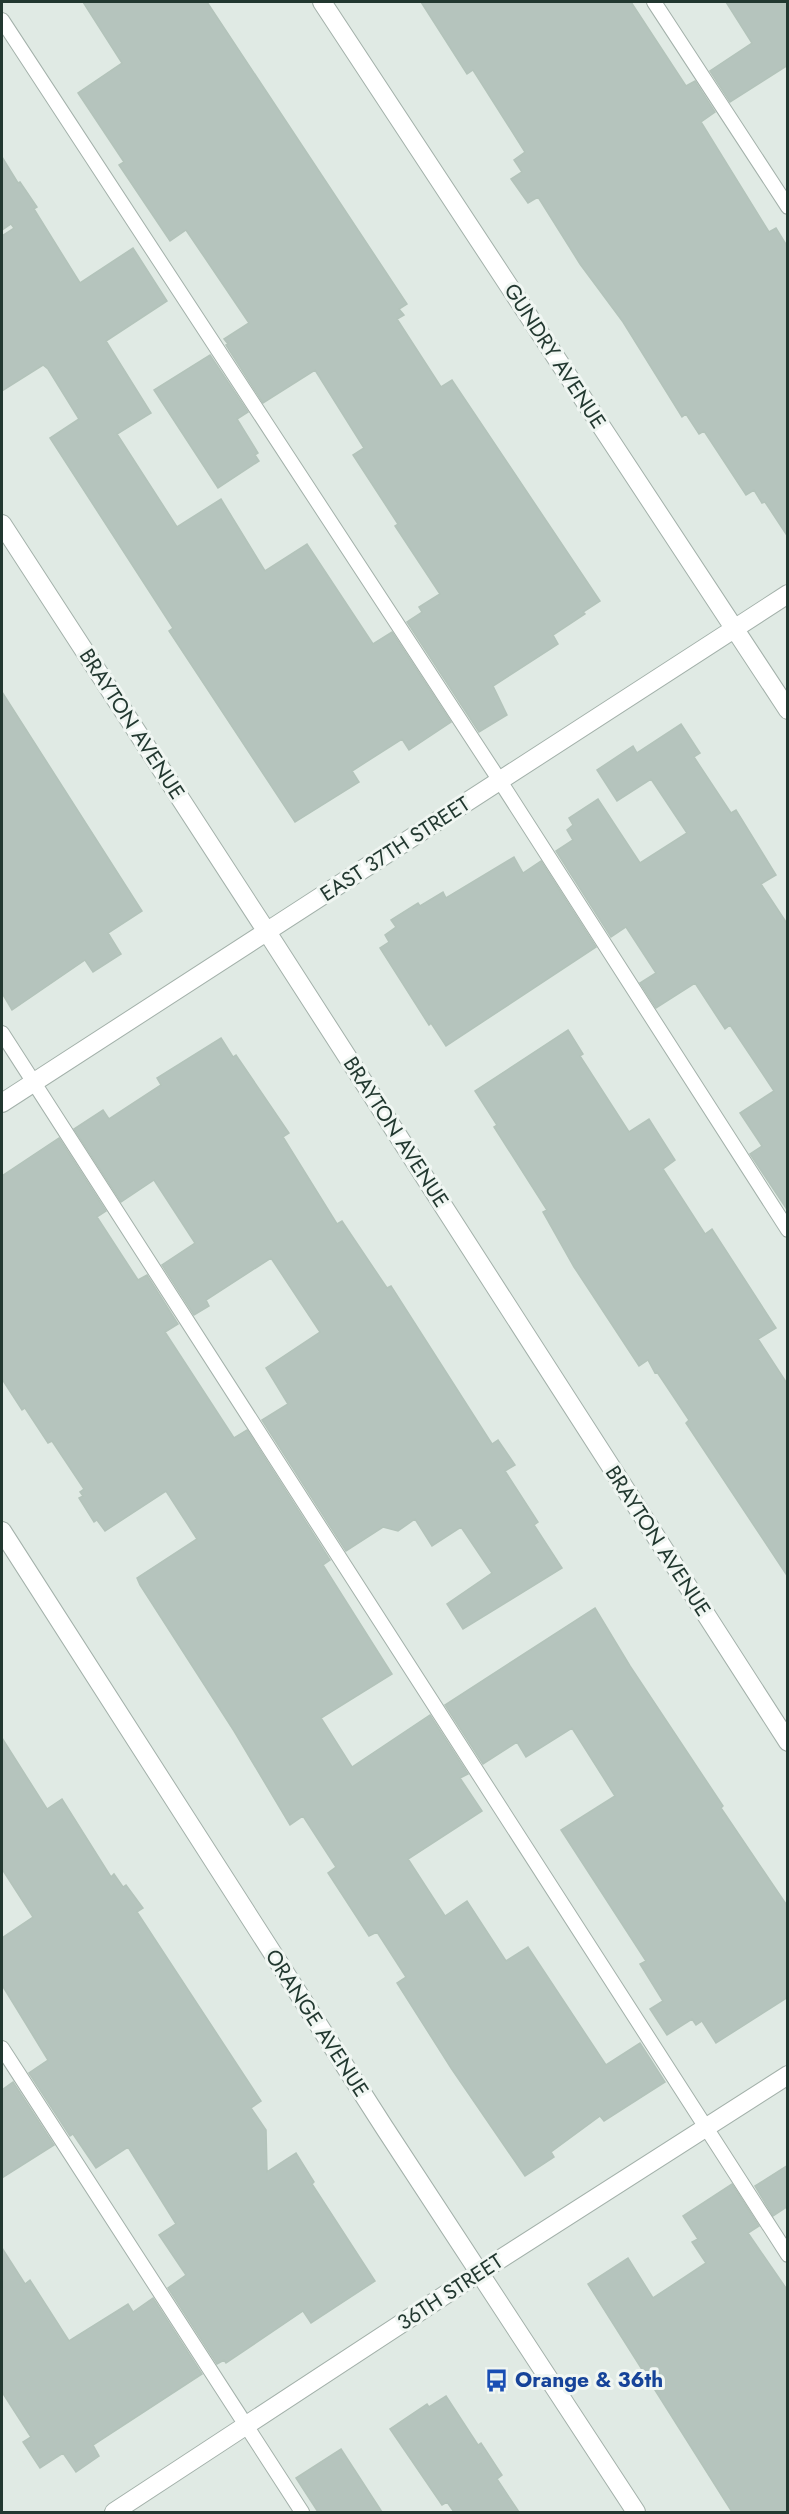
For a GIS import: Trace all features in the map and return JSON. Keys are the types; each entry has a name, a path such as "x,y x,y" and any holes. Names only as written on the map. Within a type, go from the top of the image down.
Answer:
{"street":[{"name":"GUNDRY AVENUE","path":"322,2 788,710"},
{"name":"BRAYTON AVENUE","path":"2,524 788,1742"},
{"name":"EAST 37TH STREET","path":"2,1103 788,594"},
{"name":"ORANGE AVENUE","path":"2,1531 636,2512"},
{"name":"36TH STREET","path":"114,2512 480,2272 788,2075"}],"lane":[{"path":"654,2 788,207"},
{"path":"2,20 500,780 788,1230"},
{"path":"2,1033 704,2128 788,2255"},
{"path":"2,2048 302,2512"}],"building":[{"path":"83,2 207,2 407,304 399,309 404,315 397,319 441,387 452,380 600,601 553,635 558,644 493,686 507,715 479,732 407,622 422,612 419,607 440,594 395,526 398,524 353,455 364,448 315,370 263,403 224,339 249,323 186,230 170,241 119,165 124,162 78,93 122,63"},
{"path":"421,2 631,2 686,86 695,81 715,112 701,122 769,232 776,228 787,246 788,537 765,502 762,503 754,490 746,495 704,431 699,434 686,414 682,417 623,322 580,264 538,197 528,203 511,179 522,172 514,160 525,152 473,70 467,74"},
{"path":"726,2 788,2 788,65 730,102 710,71 752,43"},
{"path":"2,157 18,183 20,182 37,207 34,209 80,283 133,248 167,301 106,341 151,413 117,434 177,527 221,499 265,571 307,544 373,644 392,632 451,722 409,750 402,739 352,771 359,782 295,822 169,631 173,628 50,438 79,419 48,369 43,365 2,391 2,236 14,228 11,224 2,230"},
{"path":"210,355 248,412 237,419 258,453 255,455 259,461 218,488 154,390"},
{"path":"2,692 142,911 108,933 121,954 93,972 85,960 12,1010 2,993"},
{"path":"681,724 700,753 694,757 731,813 736,810 776,875 761,884 788,925 788,1211 750,1154 762,1146 740,1113 774,1091 730,1025 725,1029 695,983 656,1008 640,983 656,973 626,927 611,937 556,851 573,840 567,830 573,825 569,818 598,799 640,863 687,833 651,779 617,801 597,770 633,746 637,753"},
{"path":"514,857 523,873 541,861 596,947 446,1046 431,1023 429,1025 380,948 389,942 385,935 396,927 391,920 418,903 420,906 443,892 446,898"},
{"path":"568,1030 583,1054 580,1056 629,1132 649,1119 675,1160 663,1169 705,1234 712,1229 776,1328 758,1339 788,1385 788,1577 686,1423 689,1420 657,1372 655,1373 648,1360 639,1366 574,1267 543,1212 547,1210 494,1127 497,1125 475,1091"},
{"path":"221,1038 233,1057 236,1055 289,1133 283,1137 337,1224 342,1221 387,1288 391,1286 492,1444 498,1440 515,1465 505,1471 538,1522 534,1525 562,1568 463,1629 447,1604 492,1573 461,1527 432,1546 415,1519 398,1531 383,1527 346,1551 262,1420 288,1404 266,1368 320,1332 271,1258 206,1300 209,1306 194,1315 162,1265 195,1243 154,1180 121,1202 74,1129 103,1110 109,1119 161,1085 157,1078"},
{"path":"59,1138 106,1211 97,1217 138,1280 147,1275 178,1324 165,1332 234,1438 247,1430 330,1560 323,1565 392,1674 321,1718 352,1767 430,1715 468,1774 460,1778 482,1811 408,1859 445,1916 467,1901 506,1961 528,1947 606,2065 640,2043 665,2082 604,2121 600,2116 551,2152 554,2157 525,2176 451,2068 397,1983 406,1977 377,1932 369,1936 328,1873 336,1867 303,1816 290,1825 234,1731 140,1585 137,1578 197,1539 166,1491 105,1531 97,1520 94,1522 79,1498 83,1496 80,1492 84,1489 52,1441 48,1443 25,1408 22,1410 2,1379 2,1176"},
{"path":"595,1608 630,1666 723,1806 721,1808 788,1907 788,1997 716,2043 702,2021 696,2025 692,2019 667,2035 650,2009 663,2001 640,1964 646,1961 561,1830 615,1796 572,1728 526,1757 517,1742 483,1764 445,1705"},
{"path":"2,1738 47,1809 62,1799 111,1877 114,1874 123,1887 126,1885 143,1908 137,1912 261,2101 251,2108 266,2130 267,2172 296,2153 314,2182 312,2184 375,2281 311,2323 303,2311 226,2363 224,2360 217,2364 168,2288 186,2275 159,2235 176,2224 128,2147 96,2168 73,2134 70,2136 29,2073 48,2060 2,1985 2,1938 33,1917 2,1869"},
{"path":"13,2082 54,2145 2,2178 2,2090"},
{"path":"788,2165 788,2206 773,2216 755,2186"},
{"path":"732,2184 759,2226 748,2233 788,2291 788,2512 732,2512 588,2284 628,2258 653,2298 706,2263 692,2242 698,2239 683,2216"},
{"path":"2,2248 25,2284 30,2280 69,2341 128,2304 133,2312 153,2298 202,2374 93,2445 99,2456 76,2472 63,2453 40,2468 23,2442 31,2437 2,2392"},
{"path":"446,2396 478,2445 481,2443 502,2475 497,2479 519,2512 454,2512 447,2502 442,2505 390,2429 427,2404 429,2407"},
{"path":"341,2449 382,2512 318,2512 296,2478"}],"place":[{"name":"Orange & 36th","path":"497,2380"}]}
